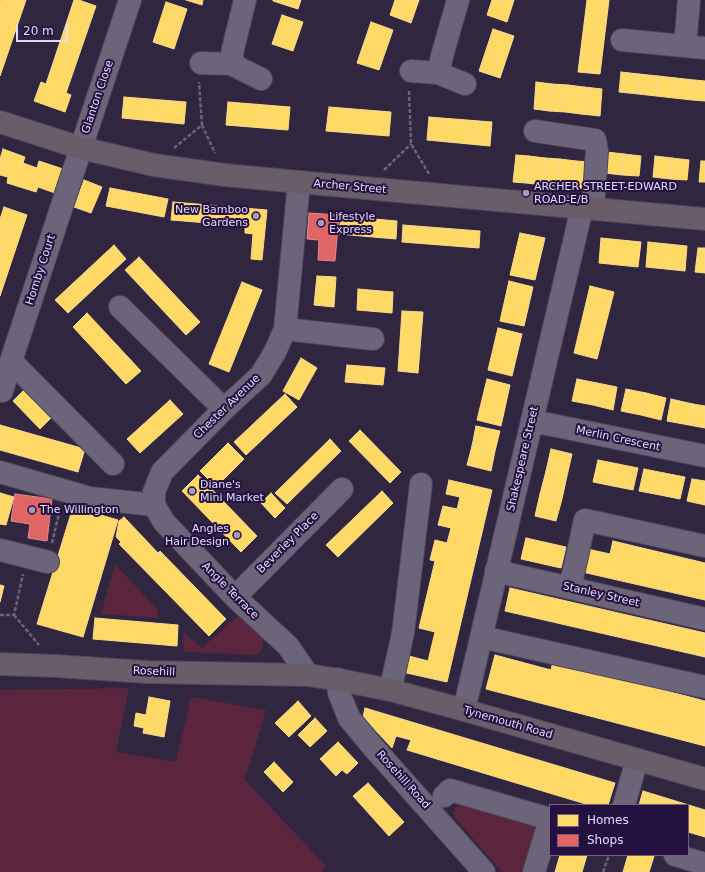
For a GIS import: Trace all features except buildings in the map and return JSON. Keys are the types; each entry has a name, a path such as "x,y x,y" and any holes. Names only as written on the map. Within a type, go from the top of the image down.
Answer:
{"main road":[{"name":"Archer Street","path":"0,122 81,148 154,165 225,175 705,219"},
{"name":"Rosehill","path":"0,664 147,672 308,675"},
{"name":"Tynemouth Road","path":"308,675 338,679 390,690 705,779"}],"street":[{"name":"Glanton Close","path":"81,148 130,0"},
{"path":"231,64 233,49 245,0"},
{"path":"438,73 458,0"},
{"path":"622,40 695,47 689,0"},
{"path":"200,72 231,64 261,79"},
{"path":"411,71 438,73 465,84"},
{"name":"Shakespeare Street","path":"464,710 532,421 587,209 597,151 595,140 535,131"},
{"name":"Hornby Court","path":"0,390 2,390 81,148"},
{"name":"Chester Avenue","path":"154,505 154,492 162,472 261,375 275,352 285,329 298,182"},
{"path":"120,307 224,410"},
{"path":"285,329 374,339"},
{"path":"11,361 113,464"},
{"name":"Merlin Crescent","path":"532,421 705,456"},
{"path":"0,472 90,498 154,505"},
{"path":"390,690 403,633 421,484"},
{"name":"Beverley Place","path":"235,597 342,490"},
{"name":"Angle Terrace","path":"154,505 164,522 235,597 288,646 308,675"},
{"path":"570,588 585,520 705,546"},
{"path":"0,550 27,558 48,562"},
{"name":"Stanley Street","path":"496,571 705,620"},
{"path":"481,637 705,687"},
{"name":"Rosehill Road","path":"338,679 339,693 350,718 373,747 484,872"},
{"path":"624,804 637,760"},
{"path":"444,796 450,790 549,820"},
{"path":"534,872 549,823"},
{"path":"679,861 705,864"}],"path":[{"path":"200,72 202,125 225,175"},
{"path":"154,165 202,125"},
{"path":"364,188 411,144 442,195"},
{"path":"48,562 64,491"},
{"path":"14,614 27,558"},
{"path":"0,615 14,614"},
{"path":"14,614 56,666"},
{"path":"603,872 609,856"}],"shaded area":[{"path":"115,564 158,610 158,618 101,614"},
{"path":"243,617 263,637 261,651 257,655 184,652 183,632 202,648 235,618"},
{"path":"129,688 116,752 176,762 191,697 266,710 245,780 326,866 322,872 0,872 0,690"},
{"path":"465,803 535,822 540,830 525,872 502,872 456,819 453,813 455,807"}],"place":[{"name":"ARCHER STREET-EDWARD ROAD-E/B","path":"526,193"},
{"name":"New Bamboo Gardens","path":"256,216"},
{"name":"Lifestyle Express","path":"321,223"},
{"name":"Diane's Mini Market","path":"192,491"},
{"name":"The Willington","path":"32,510"},
{"name":"Angles Hair Design","path":"237,535"}]}
